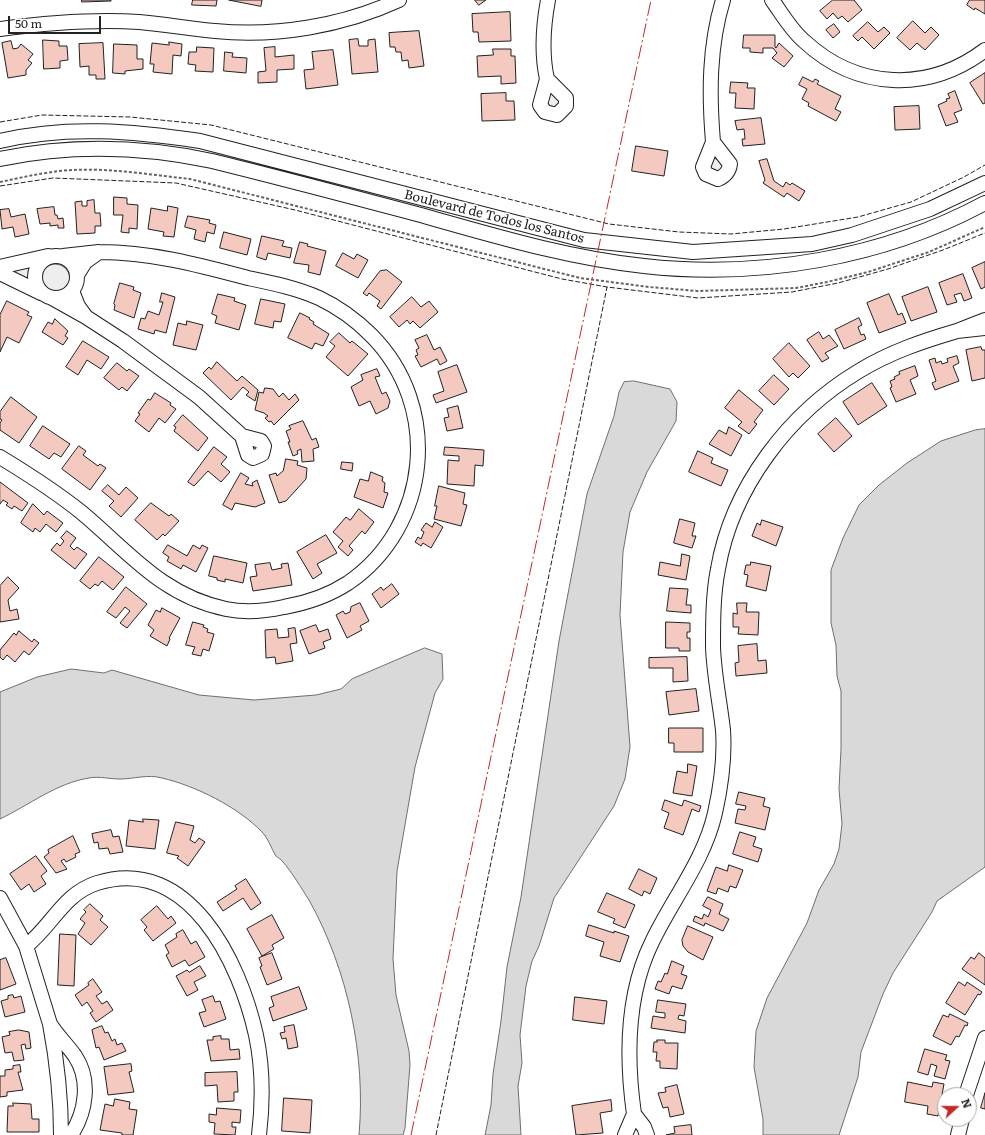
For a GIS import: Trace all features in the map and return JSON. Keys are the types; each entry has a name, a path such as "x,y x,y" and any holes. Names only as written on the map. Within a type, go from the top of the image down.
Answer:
{"street":[{"path":"0,29 34,24 110,21 141,22 215,31 248,33 279,31 353,18 399,0"},
{"path":"547,79 543,62 543,39 548,0"},
{"path":"772,0 803,41 824,58 846,70 873,79 898,81 925,79 964,64 985,50"},
{"path":"713,142 710,84 713,47 724,2"},
{"name":"Boulevard de Todos los Santos","path":"0,141 55,133 94,130 152,134 200,141 584,240 693,252 812,244 852,235 930,209 985,183"},
{"name":"Boulevard de Todos los Santos","path":"0,159 71,149 115,148 170,152 212,161 574,255 643,266 693,270 768,267 803,263 848,254 896,240 935,226 985,203"},
{"path":"49,256 43,259 36,270 35,282 47,296 60,298 72,291 75,286 77,275 85,262 99,252"},
{"path":"0,267 49,256 99,252 164,257 286,287 318,298 355,320 372,336 389,357 404,383 416,418 418,459 414,487 400,523 383,550 365,569 332,592 297,605 275,609 228,610 194,599 168,586 78,510 0,457"},
{"path":"63,256 73,264 77,275"},
{"path":"0,273 86,317 123,341 193,392 242,436"},
{"path":"72,291 78,306 86,317"},
{"path":"625,1135 634,1114 631,1087 630,1032 637,982 652,941 700,856 715,814 720,786 723,761 723,732 713,649 714,604 718,568 728,531 756,471 793,423 819,399 859,370 885,357 917,342 957,331 985,320"},
{"path":"957,331 985,328"},
{"path":"26,946 36,938 67,899 82,889 97,883 129,879 143,880 157,884 185,898 196,909 216,936 231,964 251,1016 259,1055 262,1089 259,1135"},
{"path":"0,898 26,946 50,1024 56,1058 61,1105 61,1135"},
{"path":"50,1024 75,1056 81,1069 85,1084 83,1109 71,1135"},
{"path":"969,1087 985,1038"},
{"path":"634,1114 644,1126 647,1135"}],"shaded area":[{"path":"552,93 561,103 553,111 543,99"},
{"path":"713,158 720,160 724,165 722,172 709,175 707,162"},
{"path":"55,264 66,268 70,279 66,290 55,294 44,290 40,279 44,268"},
{"path":"31,266 29,282 6,270"},
{"path":"634,381 670,389 677,402 676,421 647,472 630,512 623,552 620,615 630,747 625,779 614,806 554,898 539,946 532,961 526,986 520,1035 522,1063 518,1086 521,1135 485,1135 491,1105 493,1074 507,967 521,897 559,641 587,494 614,416 619,392 624,382"},
{"path":"985,429 985,867 937,901 932,912 893,973 883,994 861,1052 858,1077 839,1135 763,1135 763,1119 754,1067 756,1031 767,998 807,923 819,890 834,864 839,849 842,824 839,789 841,691 837,676 836,645 831,623 831,570 843,538 859,505 879,485 907,463 941,441 975,430"},
{"path":"425,648 442,654 443,679 435,693 415,767 397,871 393,959 396,995 409,1051 410,1065 405,1128 403,1135 359,1135 360,1075 357,1044 344,984 323,927 309,900 289,870 276,856 264,834 241,814 216,799 189,786 152,776 120,779 93,777 77,781 54,789 0,819 0,692 37,677 71,669 104,673 112,670 199,695 254,700 316,695 341,689 352,679"}],"building":[{"path":"82,0 111,0 111,1 82,2"},
{"path":"193,0 217,0 216,6 192,5"},
{"path":"229,0 262,0 261,6"},
{"path":"475,0 486,0 479,5"},
{"path":"833,0 854,0 862,10 848,22 842,16 838,19 833,13 827,19 820,11"},
{"path":"970,0 985,0 985,14 975,8 974,10 967,5"},
{"path":"510,12 511,41 479,42 478,32 473,32 472,14"},
{"path":"913,21 925,33 931,27 939,35 925,50 917,43 910,50 897,38"},
{"path":"868,22 878,32 884,27 890,33 874,49 862,37 858,41 853,36"},
{"path":"834,24 840,32 833,38 826,30"},
{"path":"419,31 424,66 409,68 408,60 402,61 401,52 396,52 395,47 390,47 389,33"},
{"path":"744,35 775,35 775,47 776,48 779,43 793,56 784,67 772,58 777,53 773,48 763,48 763,53 750,52 750,48 743,48"},
{"path":"358,39 359,46 368,46 368,40 375,39 378,72 352,74 349,40"},
{"path":"43,40 59,41 59,46 67,46 68,60 60,61 60,68 44,69"},
{"path":"11,41 13,49 18,48 21,44 33,54 28,60 32,63 26,70 26,75 8,78 2,43"},
{"path":"169,42 182,44 181,56 173,55 172,74 153,72 154,64 150,64 152,43 169,45"},
{"path":"103,43 105,79 96,79 96,75 89,75 89,66 80,67 79,44"},
{"path":"114,44 137,45 137,59 143,59 143,69 125,71 125,74 113,73"},
{"path":"197,47 214,48 213,72 195,71 196,65 188,64 189,52 196,52"},
{"path":"275,47 275,57 294,55 294,69 277,70 277,82 258,83 258,72 266,71 264,48"},
{"path":"493,49 511,49 511,56 515,56 516,83 501,84 501,76 478,77 477,56 493,55"},
{"path":"333,50 338,85 306,89 304,70 314,69 312,52"},
{"path":"225,52 233,53 232,57 247,58 246,73 224,71"},
{"path":"985,73 985,103 983,104 970,83"},
{"path":"803,77 813,82 815,79 819,81 817,84 841,96 835,109 841,112 836,121 808,106 809,103 802,99 807,89 799,85"},
{"path":"731,82 748,83 747,88 755,88 754,109 735,108 736,93 730,93"},
{"path":"955,91 962,110 954,113 958,122 946,126 938,105 947,101 946,99 950,98 948,94"},
{"path":"506,93 506,101 514,101 515,120 482,121 481,94"},
{"path":"919,106 920,129 895,130 894,107"},
{"path":"761,118 765,144 743,146 742,139 745,139 744,129 737,130 735,121"},
{"path":"636,146 668,151 664,176 632,171"},
{"path":"767,159 774,181 783,187 786,182 790,185 792,183 805,191 799,201 787,193 784,197 763,183 765,180 759,161"},
{"path":"114,197 127,198 127,204 138,205 137,229 129,228 129,233 121,232 123,215 114,215"},
{"path":"94,200 95,213 100,213 101,226 95,226 95,233 77,234 75,202 82,201 82,206 87,206 87,201"},
{"path":"168,206 178,208 174,237 163,236 164,232 148,229 151,208 167,211"},
{"path":"54,207 55,215 57,215 58,219 63,218 64,228 58,228 58,225 50,226 50,223 40,224 37,209"},
{"path":"9,209 11,217 25,214 29,234 15,237 13,227 2,229 0,210"},
{"path":"188,216 210,220 209,223 216,225 214,234 207,232 205,242 194,239 196,230 185,227"},
{"path":"224,232 251,239 247,255 220,248"},
{"path":"262,236 284,241 282,246 292,248 290,258 268,253 266,260 257,257"},
{"path":"300,242 308,244 307,246 326,251 320,275 308,272 309,265 294,263"},
{"path":"343,253 354,259 357,254 368,260 358,278 336,266"},
{"path":"985,262 985,287 981,289 972,268"},
{"path":"387,270 402,282 381,309 377,306 380,301 369,293 367,296 363,293 380,271"},
{"path":"963,274 972,298 964,301 961,293 954,295 957,302 947,305 939,283"},
{"path":"120,283 134,287 133,290 141,293 134,318 114,310 114,304"},
{"path":"928,287 937,312 911,321 902,297"},
{"path":"162,293 175,297 166,333 155,330 154,334 138,329 141,318 145,319 148,311 159,315 163,302 160,302"},
{"path":"218,294 235,298 234,301 246,305 239,330 215,323 217,316 212,314"},
{"path":"889,294 898,315 902,313 906,323 879,333 867,303"},
{"path":"412,297 421,307 429,301 438,312 420,328 413,321 410,324 407,320 399,327 390,317"},
{"path":"261,299 285,304 281,322 274,321 273,328 255,324"},
{"path":"7,301 29,312 27,315 32,317 19,343 7,337 0,352 0,315"},
{"path":"300,313 310,318 309,319 314,322 313,324 329,334 323,346 315,343 312,349 288,338"},
{"path":"859,318 862,325 858,327 861,335 864,334 866,339 844,349 835,330"},
{"path":"55,319 68,331 65,336 68,338 63,345 42,332 48,322 52,324"},
{"path":"187,321 203,325 196,350 173,345 178,323 186,325"},
{"path":"819,332 823,339 829,335 838,346 825,353 829,358 822,362 807,340"},
{"path":"339,333 350,343 352,341 368,354 348,376 326,357 335,346 330,342"},
{"path":"427,335 434,350 440,347 447,361 440,365 437,359 421,367 415,356 418,355 416,350 419,348 415,340"},
{"path":"83,341 109,357 101,369 87,360 78,375 66,367"},
{"path":"789,343 810,366 798,378 793,373 789,377 773,359"},
{"path":"981,347 982,350 985,350 985,378 972,381 966,350"},
{"path":"957,356 959,363 953,366 959,381 935,390 932,383 936,381 929,360 935,358 936,363 941,361 942,364 948,362 947,359"},
{"path":"217,362 237,381 242,376 258,390 255,401 246,395 249,392 243,387 231,400 203,373 209,367 211,369"},
{"path":"117,363 127,371 129,369 139,376 127,391 122,387 119,390 104,378"},
{"path":"457,365 467,392 436,403 433,395 444,391 438,372"},
{"path":"915,366 918,376 910,380 916,394 896,402 890,388 892,387 890,381 895,379 894,377 900,374 899,372"},
{"path":"377,369 380,376 375,377 382,394 386,392 390,401 388,408 376,414 370,401 359,406 351,387 363,380 361,375"},
{"path":"774,375 789,389 774,405 759,391"},
{"path":"872,383 887,406 858,425 843,402"},
{"path":"265,388 273,389 279,397 283,393 289,400 295,394 299,400 274,425 271,421 269,422 265,418 268,416 255,410 259,392 263,393"},
{"path":"739,390 763,410 754,422 757,424 749,434 738,426 742,422 725,408"},
{"path":"155,393 171,403 170,405 176,409 165,423 159,418 149,432 135,421 140,414 138,413 148,399 150,400"},
{"path":"11,397 37,417 19,443 0,430 0,423 2,420 0,419 0,412"},
{"path":"458,406 463,428 447,431 444,418 449,417 447,409"},
{"path":"183,415 208,438 198,451 174,431 176,427 174,426"},
{"path":"836,418 852,436 834,452 818,434"},
{"path":"303,421 312,440 316,438 319,447 313,449 314,461 302,462 301,449 297,451 298,454 293,456 288,442 290,442 286,431 291,429 289,426"},
{"path":"43,426 70,444 61,457 54,453 49,459 30,446"},
{"path":"729,427 742,435 731,456 709,444 719,430 726,434"},
{"path":"79,446 86,451 83,455 98,466 100,464 106,468 90,490 62,469"},
{"path":"214,447 227,457 221,464 230,472 221,482 208,471 194,486 188,482"},
{"path":"445,447 484,450 483,466 475,465 474,486 447,484 448,460 459,461 459,456 444,455"},
{"path":"698,451 713,458 711,463 728,470 721,486 689,472"},
{"path":"286,459 298,461 297,465 307,468 306,479 286,501 279,503 269,475 276,473 277,476 283,471"},
{"path":"342,462 353,463 352,471 341,469"},
{"path":"371,472 383,477 382,481 385,483 384,492 388,493 383,508 354,497 360,479 368,481"},
{"path":"241,473 249,478 245,484 253,486 252,483 257,480 265,503 255,507 235,503 232,510 223,505"},
{"path":"0,482 28,503 22,511 14,506 12,509 6,505 8,503 3,500 0,504"},
{"path":"108,485 119,495 126,487 138,498 121,517 109,506 114,501 102,491"},
{"path":"439,486 465,493 463,504 467,505 461,526 434,519"},
{"path":"151,503 169,516 171,514 179,521 165,536 163,534 157,540 135,520"},
{"path":"33,504 44,515 47,511 63,523 56,532 46,524 40,532 35,528 33,532 21,523"},
{"path":"359,509 374,522 365,534 362,531 349,546 353,550 348,556 338,547 343,541 333,532 346,517 350,520"},
{"path":"680,519 695,523 692,536 696,536 692,548 674,543"},
{"path":"762,520 783,527 776,546 752,536 757,523 760,525"},
{"path":"435,522 443,527 431,548 423,543 421,546 415,542 418,537 421,539 424,532 421,530 426,523 432,527"},
{"path":"67,531 76,538 70,546 74,550 77,547 87,554 75,569 51,550 57,543 60,546 64,541 61,538"},
{"path":"326,535 337,553 317,564 322,573 313,579 297,552"},
{"path":"168,545 187,556 193,545 200,549 202,545 208,548 196,572 183,565 181,569 167,561 169,557 163,553"},
{"path":"682,554 690,556 686,580 658,575 660,562 680,566"},
{"path":"214,556 247,563 243,583 225,579 225,582 209,576"},
{"path":"99,557 124,577 113,590 102,581 98,586 95,584 90,589 80,581"},
{"path":"751,562 771,566 766,591 746,586 748,575 744,574 746,565 750,565"},
{"path":"270,563 272,570 282,568 281,564 288,563 292,585 253,591 250,577 257,576 255,565"},
{"path":"8,577 19,588 8,600 10,611 17,609 19,619 0,622 0,586"},
{"path":"392,584 399,594 381,608 372,594 381,587 383,590"},
{"path":"126,587 147,604 127,628 120,623 130,611 125,607 116,618 107,612"},
{"path":"670,588 688,589 686,605 691,605 691,613 667,611"},
{"path":"360,603 369,621 360,626 362,630 347,638 336,615 343,611 345,614 350,612 351,607"},
{"path":"737,603 747,603 746,612 759,612 758,635 738,634 739,627 733,627 733,613 737,614"},
{"path":"162,608 180,618 169,638 170,639 167,646 150,636 154,630 148,625 156,610 160,612"},
{"path":"193,622 204,625 203,627 208,629 207,632 214,634 209,651 203,649 201,656 192,654 195,647 186,645"},
{"path":"666,622 690,623 690,632 687,632 687,638 690,638 690,651 679,651 679,648 666,648"},
{"path":"316,625 319,632 328,629 331,639 323,642 325,648 309,654 300,631"},
{"path":"295,628 297,643 290,644 293,661 276,664 275,657 266,658 265,630 277,629 278,638 289,637 288,629"},
{"path":"19,631 32,642 34,639 39,643 29,655 24,651 15,662 7,655 3,660 0,657 0,650 14,633 16,635"},
{"path":"757,644 758,661 766,660 767,673 736,676 735,663 739,662 738,646"},
{"path":"687,657 688,681 673,682 673,668 649,668 649,658"},
{"path":"696,689 699,711 669,715 666,692"},
{"path":"669,728 703,728 703,752 674,752 674,743 669,743"},
{"path":"688,764 697,766 692,796 673,793 677,771 687,773"},
{"path":"739,792 765,798 763,806 770,808 765,830 735,823 738,809 745,810 746,806 736,804"},
{"path":"665,800 682,806 684,800 701,806 699,812 692,809 683,835 664,828 669,813 662,810"},
{"path":"143,819 159,820 155,849 126,846 129,820 143,822"},
{"path":"176,822 194,826 190,840 195,843 199,838 205,842 188,866 177,858 179,856 167,853"},
{"path":"111,830 113,837 119,836 123,852 110,854 108,848 99,849 98,842 94,843 92,834"},
{"path":"740,832 756,837 753,846 762,849 758,862 733,854"},
{"path":"73,836 80,852 75,854 76,857 66,862 64,859 61,861 67,869 56,873 44,857 49,853 48,850"},
{"path":"36,856 47,871 41,876 46,884 34,892 29,884 21,890 10,874"},
{"path":"729,865 743,870 736,888 730,886 728,892 718,888 716,894 707,891 716,867 727,871"},
{"path":"639,869 657,878 650,894 644,891 642,896 629,889"},
{"path":"246,879 261,903 251,910 243,898 223,911 217,902 237,889 235,886"},
{"path":"607,893 635,905 625,928 613,923 615,919 598,912"},
{"path":"708,897 723,904 719,914 729,919 723,931 705,923 704,926 693,921 695,916 702,919 704,914 708,917 711,910 703,906"},
{"path":"90,904 103,916 100,920 108,927 91,945 78,934 85,923 80,919 86,912 84,910"},
{"path":"157,906 168,919 171,916 176,923 153,941 144,930 147,927 141,920"},
{"path":"272,915 284,938 272,945 274,949 262,956 247,929"},
{"path":"589,925 629,936 620,962 600,956 604,942 586,936"},
{"path":"688,926 713,937 703,960 688,952 683,946 682,940"},
{"path":"183,930 191,944 196,941 205,957 189,966 185,960 172,967 166,955 169,953 165,945 177,937 176,934"},
{"path":"60,934 76,935 74,986 58,985"},
{"path":"272,953 282,979 267,985 260,967 262,966 259,958"},
{"path":"979,953 985,958 985,985 962,969 971,957 974,959"},
{"path":"6,958 16,984 0,990 0,960"},
{"path":"672,961 684,966 681,974 687,976 682,989 672,986 669,994 655,989 658,981 661,982 665,973 667,974"},
{"path":"200,966 206,976 194,982 198,990 187,996 176,976 187,970 189,972"},
{"path":"93,979 102,992 96,996 102,1004 107,1001 113,1010 96,1022 90,1013 93,1011 87,1002 82,1006 75,995 89,985 88,983"},
{"path":"959,982 965,986 967,982 982,992 980,995 978,994 965,1015 946,1003"},
{"path":"299,987 307,1009 273,1021 269,1008 274,1006 271,997"},
{"path":"13,995 14,998 21,996 25,1012 5,1017 1,1001 8,999 8,996"},
{"path":"213,996 215,1002 220,1001 226,1019 204,1027 199,1013 206,1011 202,1000"},
{"path":"575,997 607,1001 604,1024 573,1020"},
{"path":"658,1000 686,1004 684,1016 679,1015 678,1019 686,1021 685,1033 651,1028 653,1016 665,1018 665,1013 656,1012"},
{"path":"950,1014 968,1023 967,1026 965,1025 959,1037 956,1036 951,1045 933,1036 943,1015 948,1017"},
{"path":"294,1025 298,1047 288,1049 286,1038 282,1039 280,1033 285,1032 284,1027"},
{"path":"102,1026 105,1033 108,1032 112,1041 115,1039 117,1045 122,1043 126,1051 104,1060 99,1047 96,1048 92,1030"},
{"path":"19,1030 29,1032 31,1048 26,1049 25,1044 21,1045 24,1060 14,1061 12,1052 5,1053 2,1037 10,1035 9,1032"},
{"path":"221,1036 221,1039 229,1039 230,1050 239,1049 240,1059 211,1061 207,1040 213,1040 213,1037"},
{"path":"657,1040 665,1040 665,1043 678,1043 677,1069 660,1068 660,1061 656,1061 657,1052 653,1052 654,1042 657,1042"},
{"path":"925,1049 947,1055 945,1060 950,1061 945,1079 934,1076 937,1066 931,1064 928,1075 918,1072"},
{"path":"131,1064 132,1071 129,1072 134,1092 108,1095 104,1067"},
{"path":"20,1065 21,1072 18,1072 23,1090 7,1092 7,1096 0,1097 0,1076 5,1076 5,1070 13,1069 13,1066"},
{"path":"237,1072 238,1092 234,1092 234,1101 218,1102 217,1085 205,1086 205,1073"},
{"path":"908,1082 932,1087 933,1082 944,1084 943,1087 937,1087 937,1116 927,1114 928,1106 905,1102"},
{"path":"677,1085 684,1114 670,1117 668,1107 663,1108 658,1093 666,1092 665,1088"},
{"path":"985,1093 985,1109 981,1108"},
{"path":"284,1098 312,1100 310,1133 282,1131"},
{"path":"115,1099 130,1102 129,1109 137,1110 133,1135 122,1135 122,1133 100,1130 105,1104 113,1106"},
{"path":"611,1100 612,1111 600,1113 603,1133 576,1135 572,1106"},
{"path":"13,1103 31,1104 32,1119 39,1119 39,1132 7,1132 8,1106 13,1106"},
{"path":"217,1108 241,1110 240,1123 232,1122 232,1127 236,1127 235,1135 214,1134 215,1123 209,1122 209,1114 216,1115"},
{"path":"691,1125 692,1135 666,1135 675,1133 674,1127"}],"fence":[{"path":"0,122 42,115 130,117 211,125 609,224 679,232 731,234 784,229 858,217 911,202 964,177 985,165"},
{"path":"0,186 53,178 176,183 295,210 562,279 607,287 698,298 792,292 838,283 888,269 943,250 985,233"},
{"path":"436,1135 607,287"}],"power":[{"path":"411,1135 651,0"}]}
